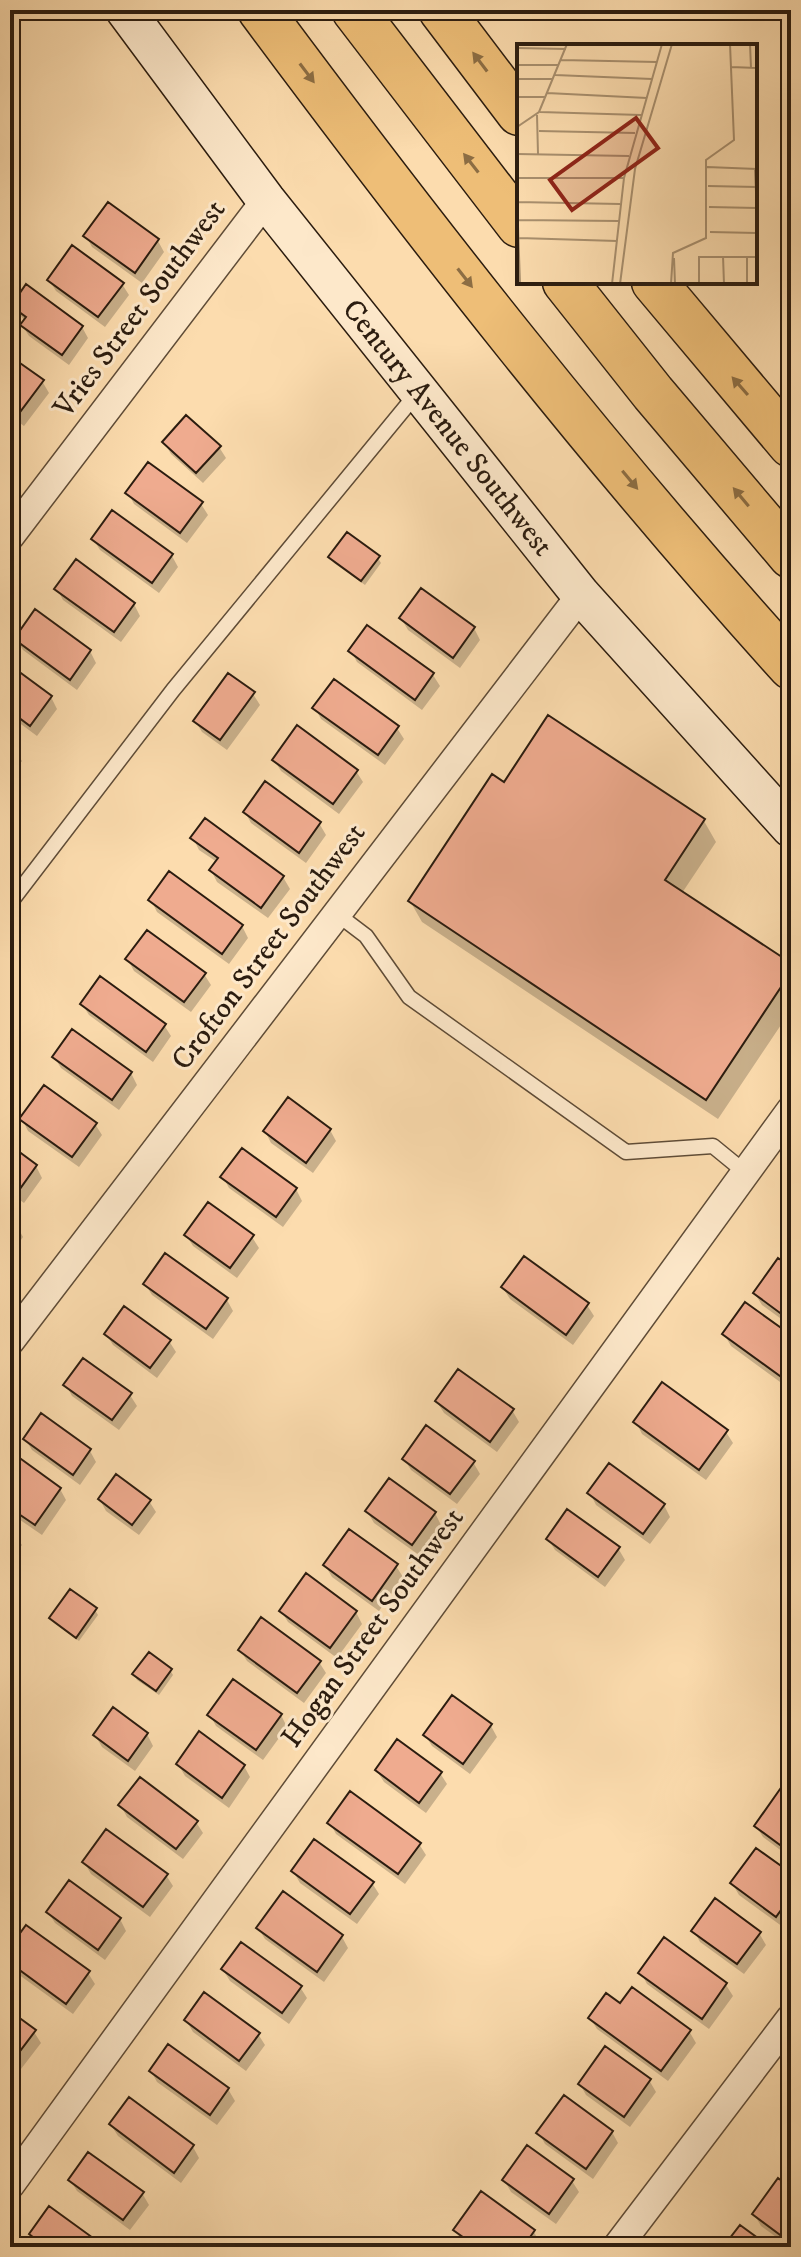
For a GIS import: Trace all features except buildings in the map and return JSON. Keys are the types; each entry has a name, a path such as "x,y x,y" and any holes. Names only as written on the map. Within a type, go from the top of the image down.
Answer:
{"highway":[{"path":"260,10 538,370 726,595 791,667"},
{"path":"354,10 517,222"},
{"path":"441,10 517,110"},
{"path":"567,284 653,393 791,556"},
{"path":"656,284 791,445"}],"street":[{"name":"Century Avenue Southwest","path":"125,10 266,200 581,595 791,828"},
{"name":"Vries Street Southwest","path":"10,536 266,200"},
{"name":"Crofton Street Southwest","path":"10,1341 581,595"},
{"name":"Hogan Street Southwest","path":"10,2185 791,1110"},
{"path":"617,2247 791,2018"}],"lane":[{"path":"10,903 173,690 419,392"},
{"path":"337,914 366,936 409,997 626,1152 713,1146 746,1173"}]}
